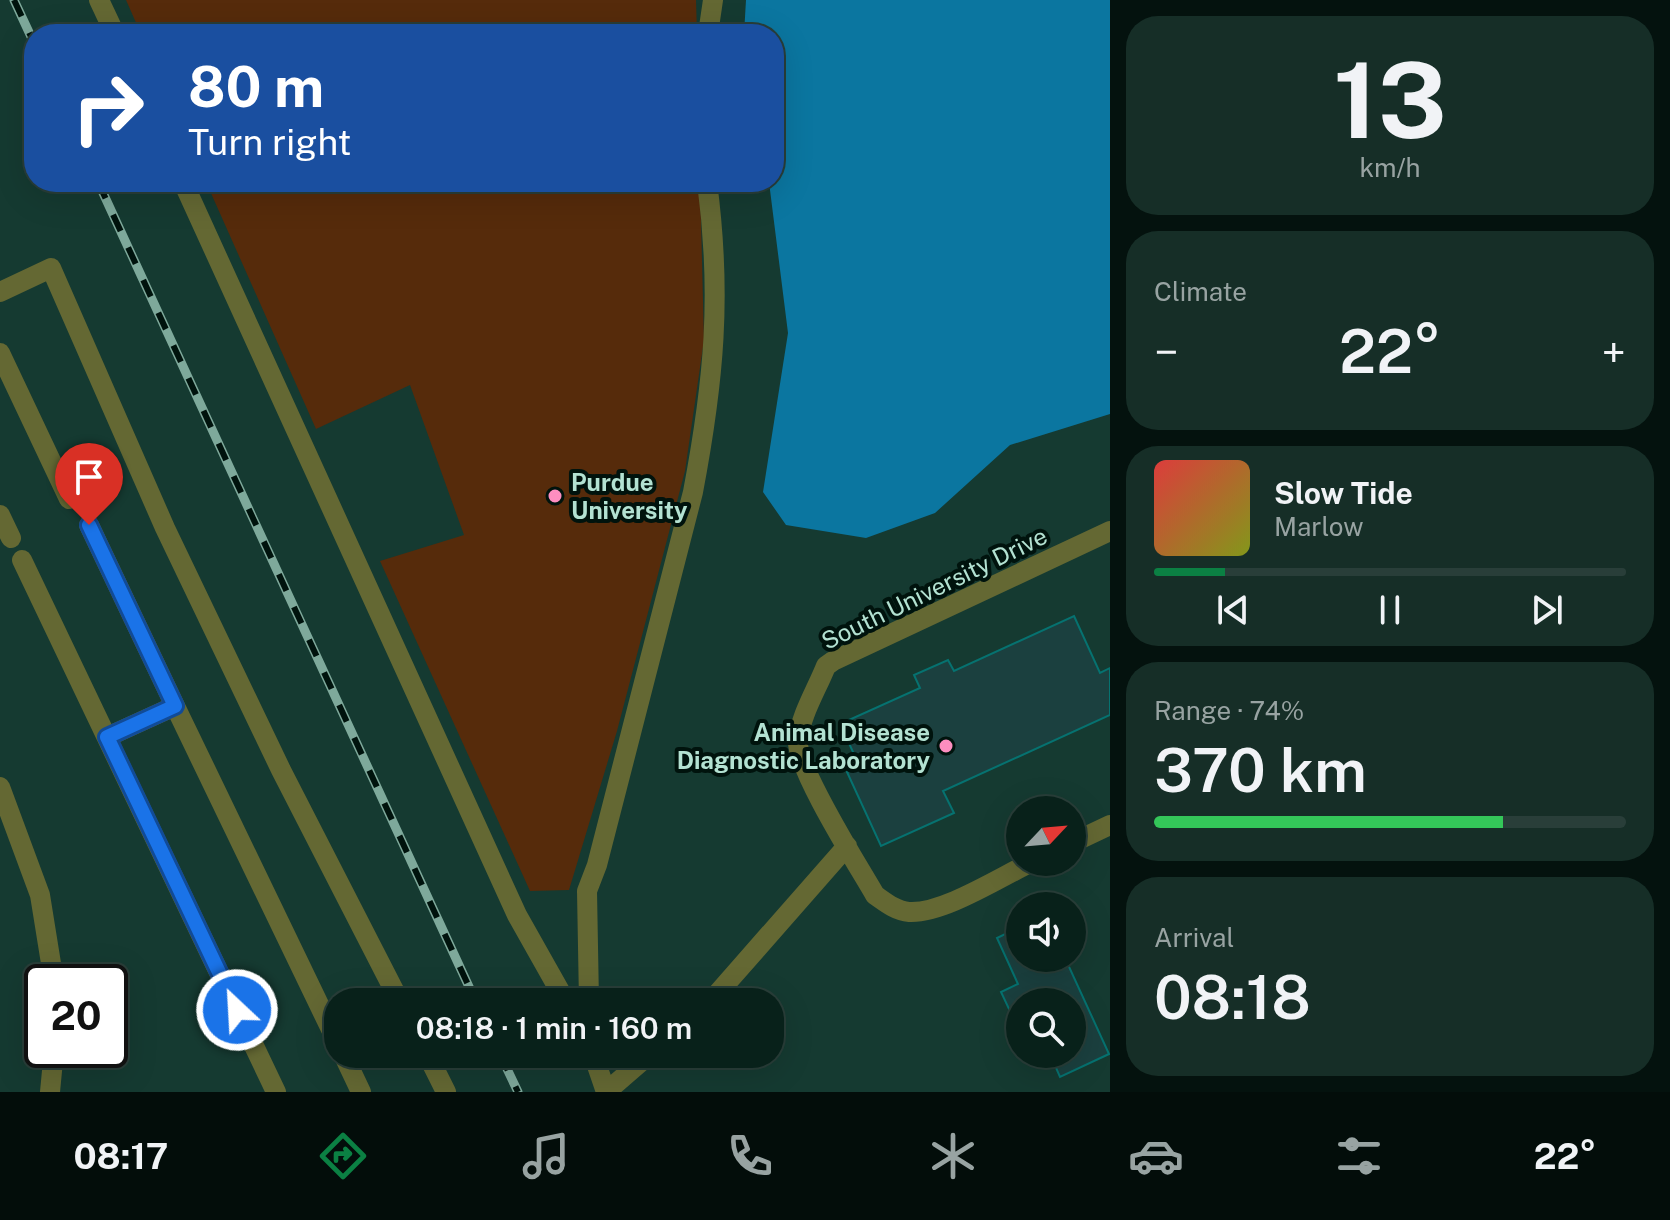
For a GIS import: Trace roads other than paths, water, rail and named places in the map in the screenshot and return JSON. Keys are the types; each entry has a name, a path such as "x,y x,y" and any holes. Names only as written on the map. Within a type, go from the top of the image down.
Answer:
{"street":[{"path":"99,0 110,24"},
{"path":"709,24 713,0"},
{"path":"188,192 517,915 558,988"},
{"path":"589,988 587,891 597,865 693,492 704,431 715,350 715,242 708,192"},
{"path":"0,292 51,268 165,528 281,770 393,988"},
{"path":"0,353 69,499"},
{"path":"0,515 11,538"},
{"path":"89,525 324,1015"},
{"name":"South University Drive","path":"1006,874 937,907 905,912 875,895 798,751 801,729 826,666 1110,531"},
{"path":"22,560 276,1092"},
{"path":"107,737 175,706"},
{"path":"0,787 40,895 51,964"},
{"path":"1086,836 1110,825"},
{"path":"722,988 847,846"},
{"path":"50,1092 52,1068"},
{"path":"350,1068 361,1092"},
{"path":"434,1068 446,1092"},
{"path":"598,1068 606,1092 634,1068"}],"water":[{"path":"746,0 1110,0 1110,414 1010,445 935,513 866,538 786,525 763,492 788,333 770,192 784,192 784,24 745,24"}],"railway":[{"path":"14,0 25,24"},
{"path":"103,192 470,988"},
{"path":"507,1068 518,1092"}],"place":[{"name":"Purdue University","path":"555,496"},
{"name":"Animal Disease Diagnostic Laboratory","path":"946,746"}]}
